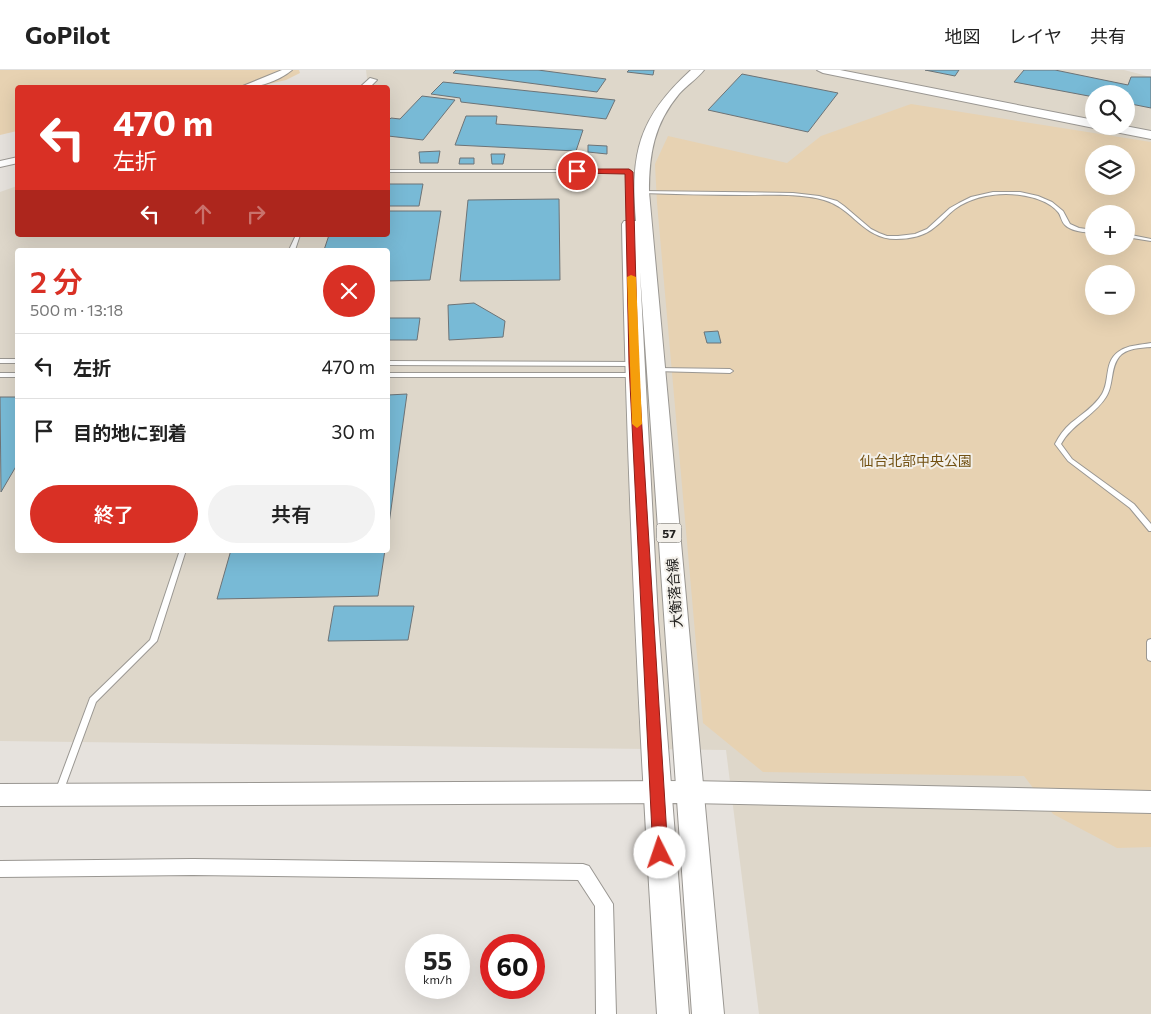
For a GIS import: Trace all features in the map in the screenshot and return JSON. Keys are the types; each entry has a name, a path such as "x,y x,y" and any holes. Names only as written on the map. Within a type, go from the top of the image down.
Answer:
{"main road":[{"name":"大衡落合線","path":"685,70 664,88 638,132 629,172 644,369 689,792 708,1014"},
{"name":"大衡落合線","path":"673,1014 656,792 641,192 642,161 649,133 661,110 675,91 698,70"}],"street":[{"path":"251,85 275,77 288,70"},
{"path":"824,70 1085,122"},
{"path":"367,85 373,80"},
{"path":"1135,132 1151,135"},
{"path":"0,164 15,161"},
{"path":"0,795 689,792 1151,802"},
{"path":"0,868 193,867 583,872 604,904 606,1014"}],"lane":[{"path":"390,172 629,172"},
{"path":"641,192 798,195 828,199 843,208 865,228 874,233 886,237 899,238 924,233 955,207 963,203 986,195 1007,192 1025,194 1046,202 1063,214 1064,221 1069,226 1085,230"},
{"path":"1135,237 1151,240"},
{"path":"1151,345 1133,347 1122,352 1115,359 1105,395 1097,406 1062,434 1058,444 1070,460 1132,506 1151,528"},
{"path":"0,361 15,361"},
{"path":"390,363 730,371"},
{"path":"390,375 644,369"},
{"path":"0,375 15,375"},
{"path":"58,794 93,700 153,641 182,553"},
{"path":"1151,642 1151,658"}],"shaded area":[{"path":"366,70 1124,70 1151,77 1151,1014 759,1014 726,750 0,741 0,192 15,187 15,237 390,237 390,85 368,85"}],"green space":[{"path":"0,70 299,70 300,73 286,80 265,85 15,85 15,131 0,135"},
{"name":"仙台北部中央公園","path":"911,104 1085,132 1085,135 1107,135 1151,142 1151,847 1117,848 1053,814 1024,776 763,772 703,723 655,164 668,136 787,163 821,136"}],"building":[{"path":"456,70 538,70 606,79 597,92 453,73"},
{"path":"629,70 654,70 653,75 627,72"},
{"path":"925,70 959,70 955,76"},
{"path":"1024,70 1055,70 1128,85 1085,85 1085,95 1014,82"},
{"path":"742,74 838,93 808,132 708,110"},
{"path":"1131,77 1151,77 1151,108 1135,105 1135,85 1128,85"},
{"path":"443,82 615,100 606,119 461,102 460,98 431,94"},
{"path":"422,96 455,100 423,140 390,136 390,119 400,119"},
{"path":"466,116 497,116 496,124 583,130 576,151 455,145"},
{"path":"588,145 607,146 607,154 588,152"},
{"path":"440,151 438,163 420,163 419,152"},
{"path":"491,154 505,154 503,164 492,164"},
{"path":"460,158 474,158 474,164 459,164"},
{"path":"390,184 423,184 419,206 390,206"},
{"path":"559,199 560,280 460,281 468,200"},
{"path":"390,211 441,211 430,280 390,281 390,248 325,248 328,237 390,237"},
{"path":"474,303 505,321 503,337 449,340 448,305"},
{"path":"390,318 420,318 417,340 390,340"},
{"path":"718,331 721,343 707,343 704,332"},
{"path":"407,394 390,517 390,395"},
{"path":"0,397 15,397 15,468 1,492"},
{"path":"230,553 385,553 378,596 217,599"},
{"path":"334,606 414,606 408,640 328,641"}],"slow traffic":[{"path":"631,277 633,363 637,424"}],"route":[{"path":"577,171 629,172 633,363 660,853"}]}
